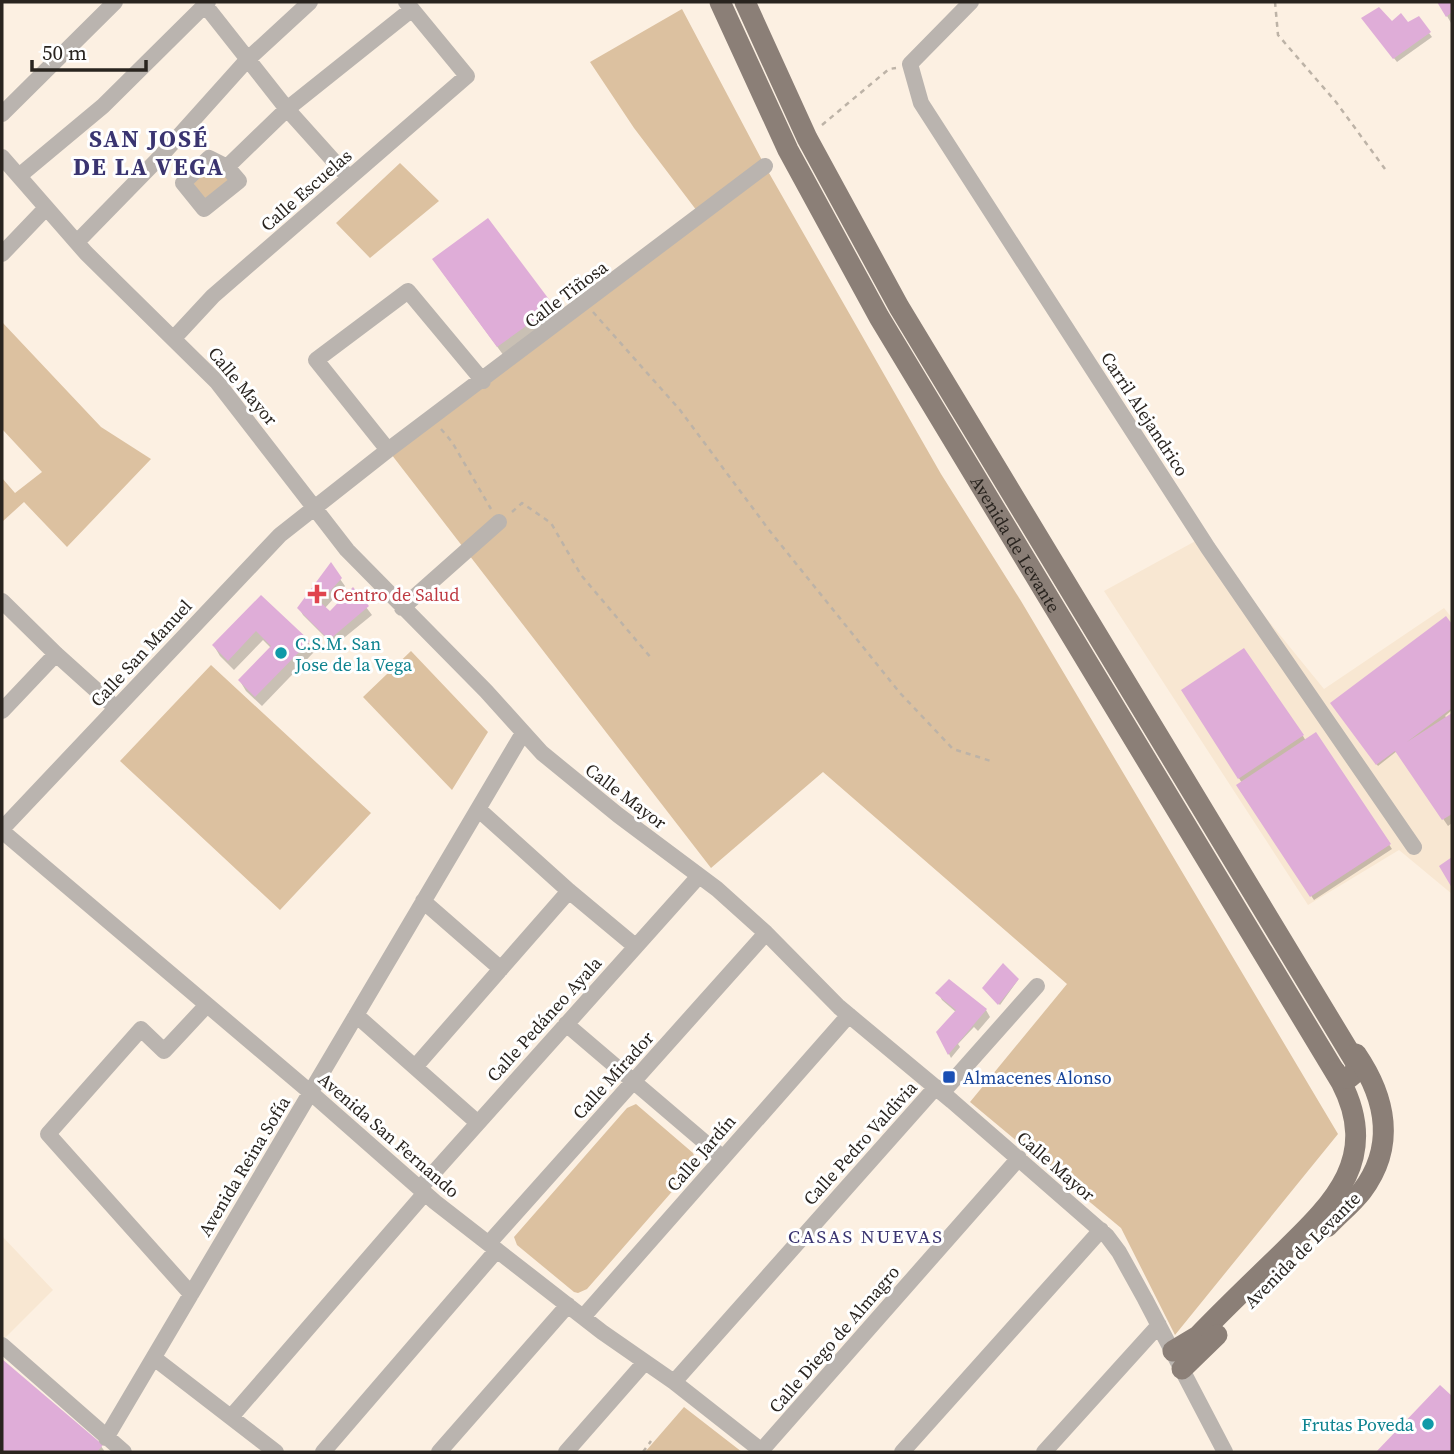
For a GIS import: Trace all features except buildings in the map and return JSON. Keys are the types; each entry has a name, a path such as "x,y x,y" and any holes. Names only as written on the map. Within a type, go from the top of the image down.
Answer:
{"main road":[{"name":"Avenida de Levante","path":"720,2 789,150 879,317 1335,1071 1339,1077 1349,1078 1355,1073 1356,1063 899,307 807,138 745,2"},
{"name":"Avenida de Levante","path":"1178,1360 1358,1195 1377,1164 1384,1132 1380,1097 1359,1058 1320,1003"},
{"name":"Avenida de Levante","path":"1178,1360 1198,1336 1321,1214 1341,1188 1352,1156 1354,1123 1347,1094 1335,1071"}],"street":[{"path":"2,114 115,2"},
{"path":"77,242 160,157 247,60 310,2"},
{"path":"910,64 971,2"},
{"path":"19,176 103,106 207,4 247,60 349,178"},
{"path":"227,167 287,109 409,6"},
{"name":"Calle Escuelas","path":"174,338 213,296 467,76 409,6"},
{"name":"Carril Alejandrico","path":"910,64 921,103 1208,548 1414,847"},
{"name":"Calle Mayor","path":"2,157 77,242 228,395 348,550 402,608 478,682 523,733 567,775 699,876 766,933 814,984 1101,1230 1119,1252 1225,1452"},
{"name":"Calle Tiñosa","path":"388,450 765,166"},
{"path":"2,254 47,208"},
{"path":"388,450 316,360 408,291 483,381"},
{"name":"Calle San Manuel","path":"2,830 265,550 388,450"},
{"path":"402,608 499,522"},
{"path":"2,601 55,654 116,708"},
{"path":"2,711 55,654"},
{"name":"Avenida Reina Sofía","path":"106,1438 523,733"},
{"path":"478,809 635,946"},
{"name":"Avenida San Fernando","path":"2,830 422,1191 583,1317 674,1382 762,1451"},
{"name":"Calle Pedáneo Ayala","path":"231,1417 478,1123 699,876"},
{"path":"415,1067 569,891"},
{"path":"423,901 501,969"},
{"name":"Calle Mirador","path":"323,1452 493,1246 634,1081 766,933"},
{"name":"Calle Pedro Valdivia","path":"674,1382 1037,986"},
{"path":"191,1294 48,1134 142,1029 164,1051 206,1006"},
{"path":"356,1015 478,1123"},
{"name":"Calle Jardín","path":"583,1317 849,1015"},
{"path":"566,1024 722,1157"},
{"name":"Calle Diego de Almagro","path":"762,1451 1019,1158"},
{"path":"902,1452 1101,1230"},
{"path":"439,1452 568,1305"},
{"path":"1044,1452 1159,1325"},
{"path":"2,1345 124,1452"},
{"path":"154,1358 276,1452"},
{"path":"566,1452 645,1362"}],"path":[{"path":"1275,2 1278,35 1336,102 1385,169"},
{"path":"807,138 889,69 910,64"},
{"path":"586,303 680,410 769,530 900,693 953,749 994,762"},
{"path":"433,418 452,442 499,522 522,503 551,523 581,575 652,659"},
{"path":"643,1452 652,1441"}],"shaded area":[{"path":"682,9 765,166 941,474 1021,601 1338,1134 1175,1335 1121,1228 970,1102 1067,984 823,772 711,868 388,450 700,215 634,128 590,62"},
{"path":"217,162 234,180 205,203 192,181"},
{"path":"400,163 439,201 370,258 336,223"},
{"path":"2,322 101,427 151,459 67,547 24,502 2,522 2,478 15,493 42,472 2,429"},
{"path":"1201,538 1324,689 1444,608 1452,618 1452,894 1399,850 1308,905 1104,591"},
{"path":"411,651 488,732 452,790 363,697"},
{"path":"211,665 371,813 280,910 120,761"},
{"path":"636,1104 693,1153 697,1163 587,1289 574,1292 517,1245 514,1237 627,1108"},
{"path":"2,1236 53,1290 2,1341"},
{"path":"684,1407 742,1452 645,1452"}],"place":[{"name":"Centro de Salud","path":"317,594"},
{"name":"C.S.M. San Jose de la Vega","path":"281,653"},
{"name":"Almacenes Alonso","path":"949,1077"},
{"name":"Frutas Poveda","path":"1428,1424"}],"district":[{"name":"SAN JOSÉ DE LA VEGA","path":"149,152"},
{"name":"CASAS NUEVAS","path":"866,1236"}]}
